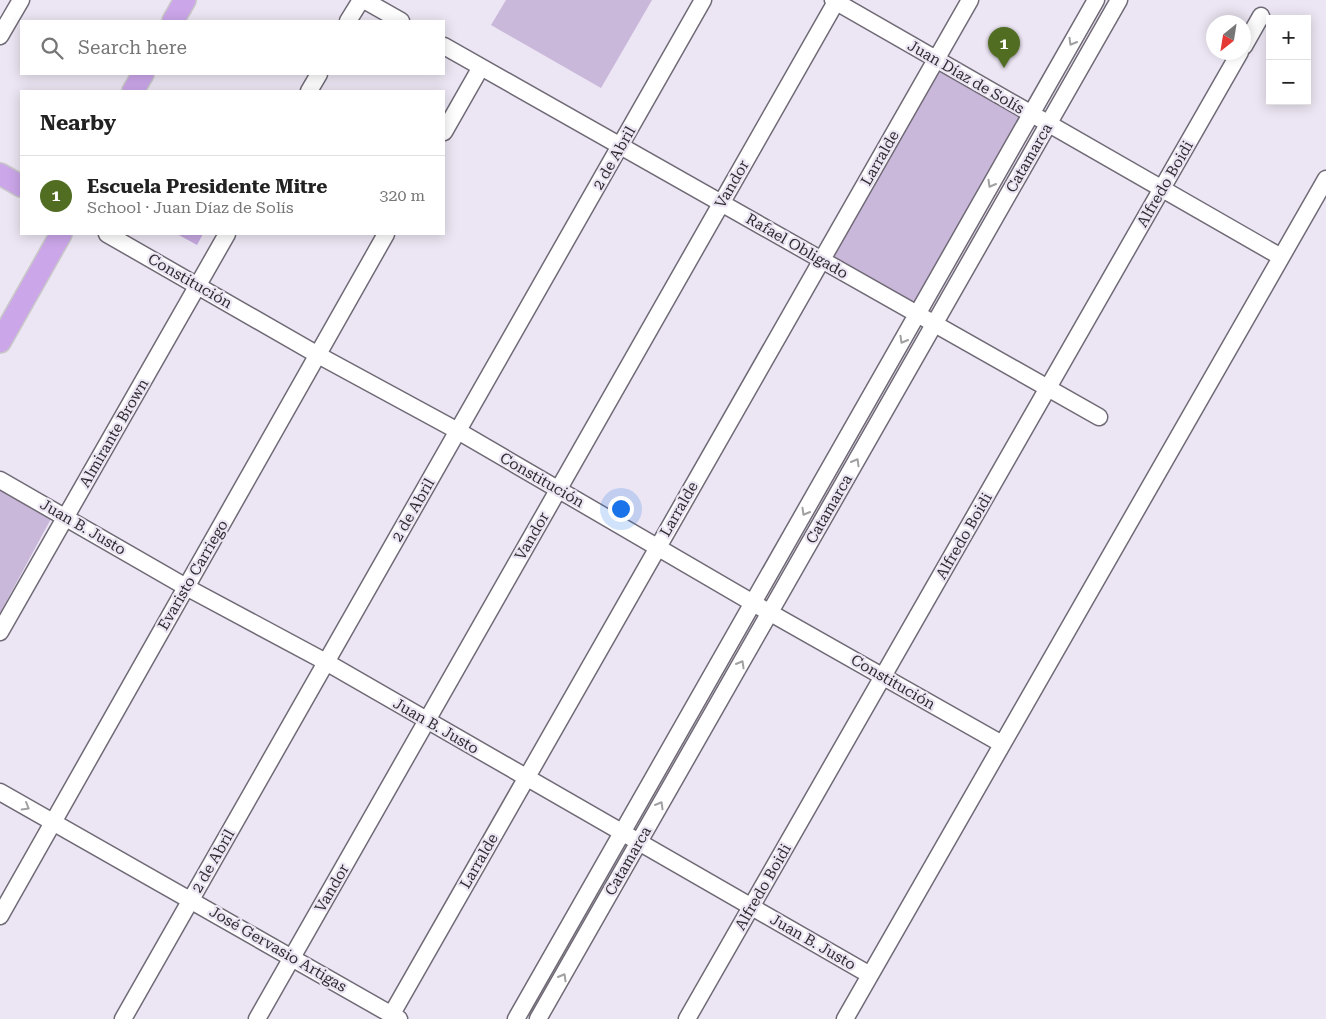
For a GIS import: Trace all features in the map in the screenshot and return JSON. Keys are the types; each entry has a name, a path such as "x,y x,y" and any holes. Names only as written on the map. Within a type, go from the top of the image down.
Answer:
{"main road":[{"path":"174,20 185,0"},
{"path":"183,20 194,0"},
{"path":"134,90 142,75"},
{"path":"143,90 151,75"},
{"path":"0,174 20,185"},
{"path":"0,324 51,235"},
{"path":"0,342 60,235"}],"street":[{"path":"0,36 21,0"},
{"path":"349,20 362,0 399,20"},
{"name":"2 de Abril","path":"123,1019 703,0"},
{"name":"Juan Díaz de Solís","path":"836,0 1031,115 1281,257"},
{"name":"Vandor","path":"257,1019 836,0"},
{"name":"Larralde","path":"393,1018 526,778 970,0"},
{"name":"Catamarca","path":"516,1019 1096,0"},
{"name":"Catamarca","path":"538,1019 1119,0"},
{"path":"1251,34 1261,16"},
{"name":"Rafael Obligado","path":"445,47 1099,417"},
{"name":"Alfredo Boidi","path":"687,1019 1235,60"},
{"path":"445,130 481,67"},
{"path":"309,90 317,75"},
{"path":"844,1019 1326,179"},
{"name":"Constitución","path":"109,235 318,355 458,431 753,604 1002,744"},
{"name":"Almirante Brown","path":"0,632 226,235"},
{"name":"Evaristo Carriego","path":"0,916 385,235"},
{"name":"Juan B. Justo","path":"0,480 186,586 326,662 639,844 752,906 870,975"},
{"name":"José Gervasio Artigas","path":"0,792 292,957 393,1018"}],"shaded area":[{"path":"506,0 652,0 601,88 491,25"},
{"path":"937,69 1021,117 911,308 827,261"},
{"path":"0,489 52,517 0,613"}],"building":[{"path":"179,235 202,235 197,245"}],"place":[{"name":"Escuela Presidente Mitre","path":"1004,68"}]}
